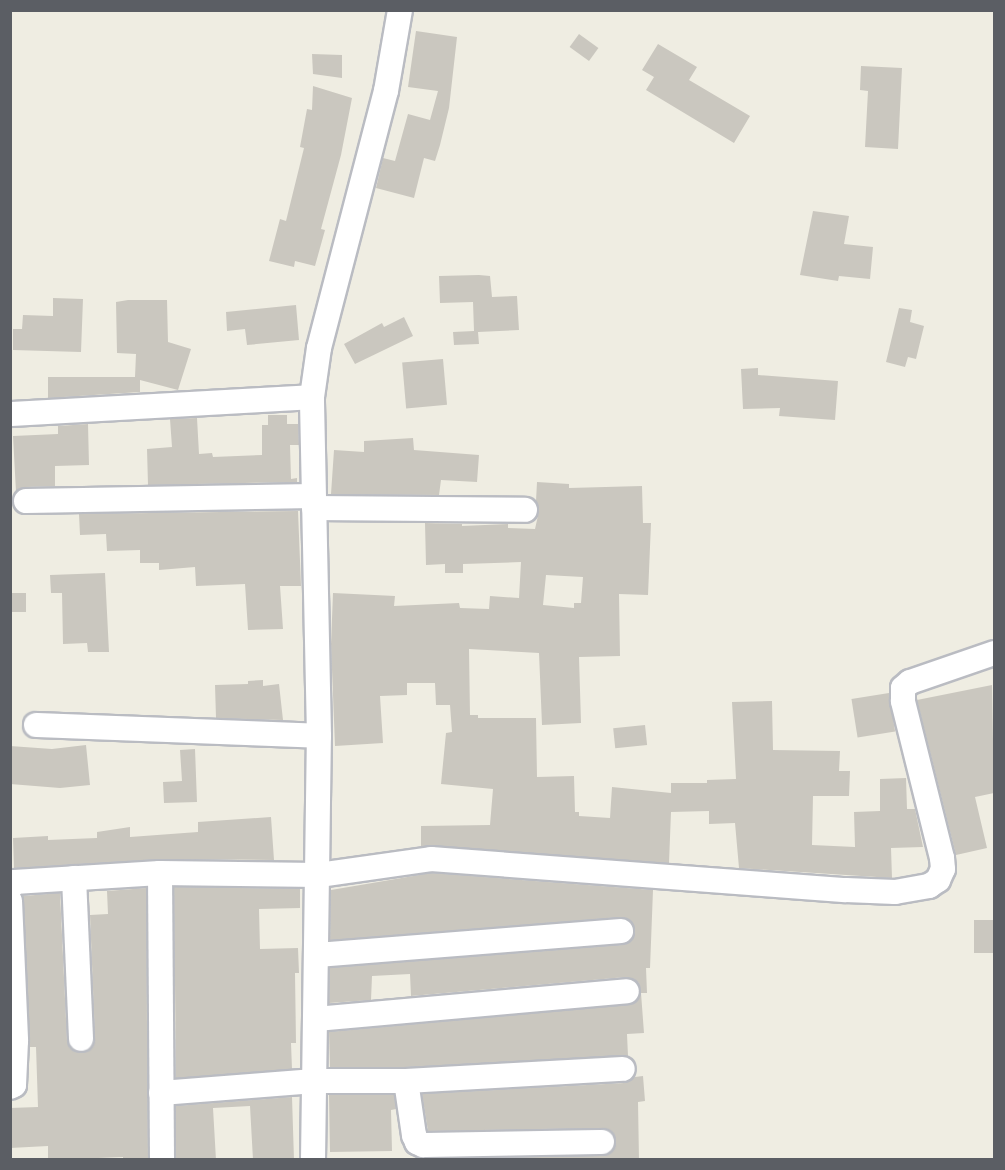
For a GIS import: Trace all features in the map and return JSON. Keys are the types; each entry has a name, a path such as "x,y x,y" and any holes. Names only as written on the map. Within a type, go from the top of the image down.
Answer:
{"street":[{"path":"313,1160 319,875 319,736 312,397 318,348 386,91 400,10"},
{"path":"10,414 312,397"},
{"path":"26,501 314,502 525,510"},
{"path":"10,888 14,882 160,873 319,875 431,859 846,890 895,892 929,886 938,880 943,869 942,858 903,701 903,688 910,682 994,653"},
{"path":"36,725 319,736"},
{"path":"160,873 162,1160"},
{"path":"74,879 81,1039"},
{"path":"10,901 16,1041 14,1085 10,1087"},
{"path":"317,955 621,932"},
{"path":"316,1019 627,991"},
{"path":"161,1093 315,1081 406,1081 622,1069"},
{"path":"406,1081 414,1135 417,1142 423,1144 602,1142"}],"building":[{"path":"416,31 457,37 449,108 440,145 435,161 424,158 414,198 376,188 383,158 395,161 408,114 430,120 438,91 408,87"},
{"path":"579,34 598,48 589,61 570,47"},
{"path":"658,44 697,67 689,80 750,116 734,143 646,90 654,77 642,70"},
{"path":"312,54 342,55 342,78 313,74"},
{"path":"861,66 902,68 898,149 865,147 868,91 860,90"},
{"path":"313,86 352,98 341,155 321,229 325,230 315,266 295,261 294,267 269,261 280,219 286,221 304,148 300,147 307,109 312,110"},
{"path":"813,211 849,216 844,244 873,247 870,279 839,276 838,281 800,275"},
{"path":"439,276 490,276 492,297 517,296 519,330 478,332 479,344 454,345 453,332 474,331 473,302 440,303"},
{"path":"53,298 83,299 81,352 13,350 13,329 22,329 23,315 53,316"},
{"path":"167,300 168,342 191,349 178,390 140,380 140,392 48,398 48,377 135,377 136,354 117,353 116,302"},
{"path":"296,305 299,340 247,345 245,329 227,331 226,312"},
{"path":"899,308 912,310 910,322 924,326 916,359 908,357 905,367 886,362"},
{"path":"404,317 413,336 355,364 344,344 382,323 384,327"},
{"path":"443,359 447,405 406,408 402,363"},
{"path":"758,368 758,375 838,381 835,420 779,416 780,408 743,409 741,369"},
{"path":"268,415 287,415 287,424 298,424 299,445 290,445 291,479 297,478 297,482 148,485 147,449 172,447 170,419 197,418 199,454 212,453 213,457 262,455 262,425 268,425"},
{"path":"88,424 89,465 55,466 55,486 26,487 16,492 13,436 58,434 58,426"},
{"path":"413,438 414,450 479,455 477,482 441,480 439,495 331,494 334,450 364,452 364,441"},
{"path":"537,482 569,484 569,488 642,486 643,523 651,523 648,595 619,594 620,656 579,657 581,723 542,725 539,653 469,649 470,715 478,715 478,718 536,718 537,777 574,776 575,812 579,812 579,816 610,818 612,787 671,793 671,783 707,783 707,780 736,779 732,702 772,701 773,750 840,751 839,771 850,771 849,796 813,796 812,845 855,847 854,812 880,811 880,779 906,778 907,809 915,809 923,847 891,848 892,878 739,868 735,823 709,824 709,811 671,812 669,863 421,846 421,826 490,825 493,789 441,784 446,733 452,732 450,705 436,705 435,683 407,683 407,695 380,696 383,743 335,746 331,644 333,593 395,596 394,606 459,603 460,608 489,609 490,596 519,598 521,562 463,564 463,573 445,573 445,564 426,565 425,523 462,524 462,526 508,524 508,528 535,529 539,511 536,501","holes":["546,575 583,577 581,603 574,603 574,608 543,605"]},
{"path":"298,511 301,586 280,586 283,629 248,630 245,584 196,586 195,567 159,570 159,563 140,563 140,550 107,551 106,534 80,535 79,514"},
{"path":"105,573 109,652 88,652 87,643 63,644 62,593 51,593 50,575"},
{"path":"10,593 26,593 26,612 10,612"},
{"path":"263,680 263,686 279,684 283,720 216,718 215,685 248,684 248,681"},
{"path":"992,685 994,793 975,797 987,848 956,855 917,700"},
{"path":"889,693 895,732 858,737 851,699"},
{"path":"645,725 647,745 615,748 613,728"},
{"path":"86,745 90,785 60,788 10,784 10,746 52,749"},
{"path":"195,749 197,802 164,803 163,782 182,781 180,750"},
{"path":"271,817 274,860 160,859 14,868 13,838 48,836 48,840 97,838 97,832 130,827 130,837 198,832 198,822"},
{"path":"431,873 653,890 650,968 646,968 647,993 641,993 644,1033 627,1034 628,1056 406,1067 330,1067 329,1032 628,1005 640,997 639,983 626,977 411,996 410,974 372,976 371,1000 329,1003 330,968 622,945 634,937 632,922 620,917 330,940 331,890"},
{"path":"174,887 300,889 300,908 259,909 260,949 298,948 299,973 295,973 296,1043 291,1043 292,1069 176,1078"},
{"path":"146,888 148,1160 123,1160 123,1157 48,1160 48,1146 10,1148 10,1108 38,1107 36,1047 30,1047 23,896 60,893 67,1040 74,1051 82,1053 93,1046 95,1038 90,915 108,914 107,891"},
{"path":"974,920 994,920 994,953 974,953"},
{"path":"643,1076 645,1101 638,1102 639,1160 419,1160 609,1154 614,1149 616,1141 614,1134 602,1128 428,1131 422,1094 624,1083 635,1077"},
{"path":"329,1095 394,1095 396,1109 391,1110 392,1151 330,1152"},
{"path":"292,1097 294,1160 253,1160 250,1106 213,1108 216,1160 176,1160 176,1106"}]}
